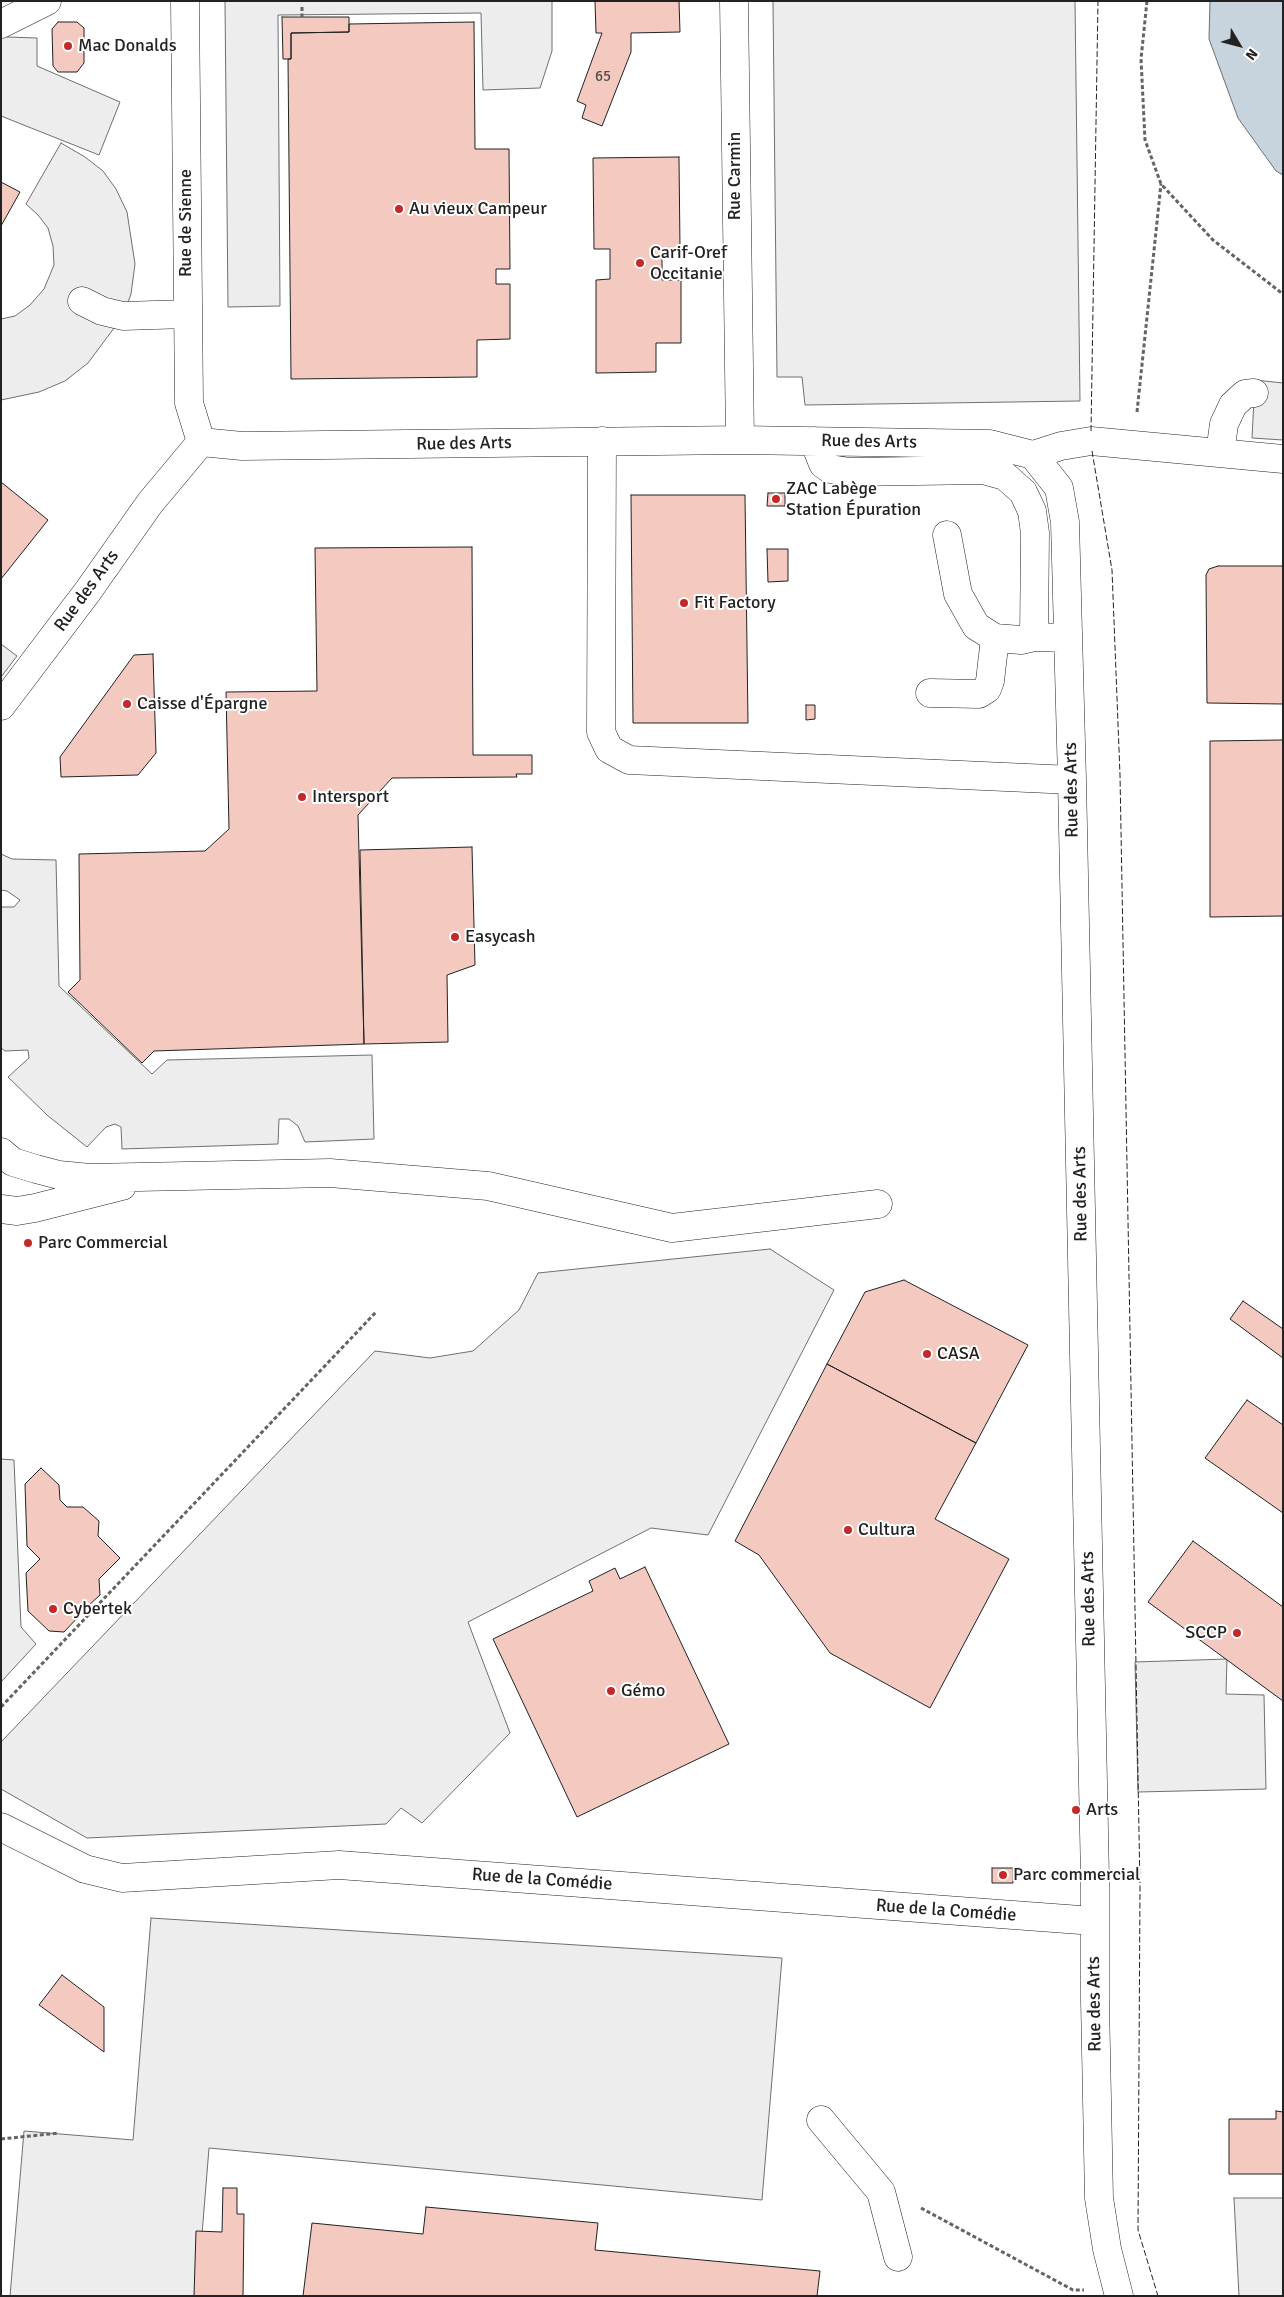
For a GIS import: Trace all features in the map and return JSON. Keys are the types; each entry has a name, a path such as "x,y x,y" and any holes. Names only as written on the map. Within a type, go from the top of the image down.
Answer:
{"street":[{"path":"1,24 47,1"},
{"name":"Rue de Sienne","path":"185,1 187,314 190,403 202,442"},
{"name":"Rue Carmin","path":"734,1 740,440"},
{"path":"82,301 102,311 123,316 187,314"},
{"path":"1220,453 1224,424 1233,405 1245,394 1254,393"},
{"name":"Rue des Arts","path":"1,706 88,591 150,503 202,442 251,446 740,440 990,444 1033,455 1060,488 1065,522 1072,780 1095,1878 1094,1921 1099,2198 1107,2249 1118,2292"},
{"path":"602,441 601,732 610,749 629,760 1072,780"},
{"path":"814,441 824,464 830,468 850,472 983,470 998,473 1023,492 1032,512 1035,532 1034,637"},
{"path":"1033,455 1061,446 1090,441 1283,459"},
{"path":"947,535 958,594 976,626 995,638 1020,640 1034,637 1068,638"},
{"path":"930,693 979,694 986,689 990,681 995,638"},
{"path":"1,1152 12,1162 59,1175 90,1178 330,1172 488,1186 672,1228 878,1204"},
{"path":"1,1209 17,1211 111,1191 148,1176"},
{"name":"Rue de la Comédie","path":"1,1827 85,1869 122,1878 339,1865 1094,1921"},
{"path":"821,2120 881,2192 898,2257"}],"path":[{"path":"1147,1 1141,59 1144,140 1161,184 1213,240 1283,294"},
{"path":"302,7 302,17"},
{"path":"1133,445 1161,184"},
{"path":"1,1707 377,1311"},
{"path":"1,2139 59,2133"},
{"path":"881,2192 899,2196 1073,2290 1118,2292"}],"shaded area":[{"path":"225,1 552,1 552,51 540,88 483,90 481,13 278,15 280,306 228,307"},
{"path":"773,1 1075,1 1080,401 805,405 802,377 777,377"},
{"path":"1210,1 1283,1 1283,175 1276,171 1238,118 1209,39"},
{"path":"1,26 7,37 37,38 37,66 120,102 99,155 1,116"},
{"path":"61,143 85,157 103,171 116,189 127,212 135,264 131,294 123,316 88,363 65,381 39,392 1,400 1,319 15,316 30,305 44,289 54,265 53,246 48,228 26,204"},
{"path":"1255,380 1283,383 1283,440 1252,438"},
{"path":"1,644 17,656 1,677"},
{"path":"1,854 12,859 56,860 59,986 152,1074 167,1060 372,1055 374,1139 305,1142 298,1126 289,1119 279,1119 278,1144 122,1149 121,1127 115,1124 106,1127 87,1147 47,1115 8,1077 29,1058 28,1050 5,1051 1,1048 1,907 14,907 20,900 7,891 1,890"},
{"path":"770,1249 834,1290 708,1535 651,1528 468,1622 510,1733 422,1823 401,1808 386,1824 87,1838 1,1789 1,1742 375,1351 430,1358 473,1351 519,1310 538,1273"},
{"path":"1,1459 14,1460 21,1627 36,1644 1,1682"},
{"path":"1227,1659 1226,1694 1264,1695 1266,1789 1138,1792 1135,1662"},
{"path":"151,1918 782,1958 762,2200 209,2148 197,2296 10,2296 24,2131 133,2140"},
{"path":"1234,2198 1283,2198 1283,2296 1239,2296"}],"building":[{"path":"595,1 679,1 680,32 631,33 631,52 602,126 582,118 586,105 577,101 602,33 596,33"},
{"path":"282,17 349,17 349,32 291,33 291,59 283,59"},
{"name":"Mac Donalds","path":"58,22 77,22 84,28 84,63 77,72 58,72 53,66 52,29"},
{"name":"Au vieux Campeur","path":"474,22 475,149 509,149 510,269 496,269 496,284 510,284 510,339 477,340 477,377 291,379 288,59 291,59 291,33 349,32 349,24"},
{"path":"679,157 680,249 662,249 662,280 681,280 681,343 656,343 656,372 596,373 596,280 610,279 610,249 594,249 593,158"},
{"path":"1,182 20,192 1,226"},
{"path":"1,482 48,520 1,579"},
{"name":"ZAC Labège Station Épuration","path":"768,493 785,493 785,506 767,506"},
{"path":"631,495 745,495 748,723 633,723"},
{"name":"Intersport","path":"472,547 473,755 532,755 532,774 516,774 517,777 392,778 358,815 364,1044 154,1051 142,1063 68,992 80,980 79,854 205,851 229,829 226,692 317,691 315,548"},
{"path":"767,549 788,549 788,581 768,582"},
{"path":"1218,566 1283,566 1283,704 1207,703 1206,575 1209,569"},
{"name":"Caisse d'Épargne","path":"153,654 156,753 138,775 61,777 60,757 134,655"},
{"path":"806,705 815,705 815,719 806,720"},
{"path":"1283,740 1283,916 1210,917 1210,741"},
{"path":"472,847 475,965 447,975 448,1042 364,1044 360,850"},
{"name":"CASA","path":"904,1280 1028,1345 976,1443 827,1364 865,1292"},
{"path":"1243,1301 1283,1329 1283,1358 1230,1319"},
{"name":"Cultura","path":"827,1364 976,1443 935,1519 1009,1559 930,1708 830,1653 759,1555 735,1541"},
{"path":"1247,1400 1283,1425 1283,1513 1205,1458"},
{"path":"41,1468 59,1485 60,1500 67,1507 83,1507 99,1521 98,1536 120,1558 99,1579 100,1595 88,1606 80,1606 80,1615 64,1632 49,1631 28,1611 26,1573 40,1559 27,1546 25,1484"},
{"name":"SCCP","path":"1193,1541 1283,1607 1283,1701 1148,1602"},
{"name":"Gémo","path":"645,1567 729,1744 577,1817 493,1639 593,1591 589,1581 615,1568 620,1579"},
{"name":"Parc commercial","path":"992,1868 1013,1868 1013,1883 992,1883"},
{"path":"62,1975 104,2007 104,2052 39,2005"},
{"path":"1276,2111 1283,2112 1283,2174 1229,2174 1229,2119 1276,2119"},
{"path":"223,2188 237,2188 237,2214 244,2214 243,2296 194,2296 196,2231 222,2232"},
{"path":"426,2207 598,2223 595,2250 820,2271 817,2296 303,2296 312,2223 423,2234"}],"fence":[{"path":"1091,431 1098,1"},
{"path":"1092,451 1112,570 1120,775 1140,1888 1138,2230 1158,2296"}],"place":[{"name":"Mac Donalds","path":"68,46"},
{"name":"Au vieux Campeur","path":"399,209"},
{"name":"Carif-Oref Occitanie","path":"640,263"},
{"name":"ZAC Labège Station Épuration","path":"776,499"},
{"name":"Fit Factory","path":"684,603"},
{"name":"Caisse d'Épargne","path":"127,704"},
{"name":"Intersport","path":"302,797"},
{"name":"Easycash","path":"455,937"},
{"name":"Parc Commercial","path":"28,1243"},
{"name":"CASA","path":"927,1354"},
{"name":"Cultura","path":"848,1530"},
{"name":"Cybertek","path":"53,1609"},
{"name":"SCCP","path":"1237,1633"},
{"name":"Gémo","path":"611,1691"},
{"name":"Arts","path":"1076,1810"},
{"name":"Parc commercial","path":"1003,1875"}]}
